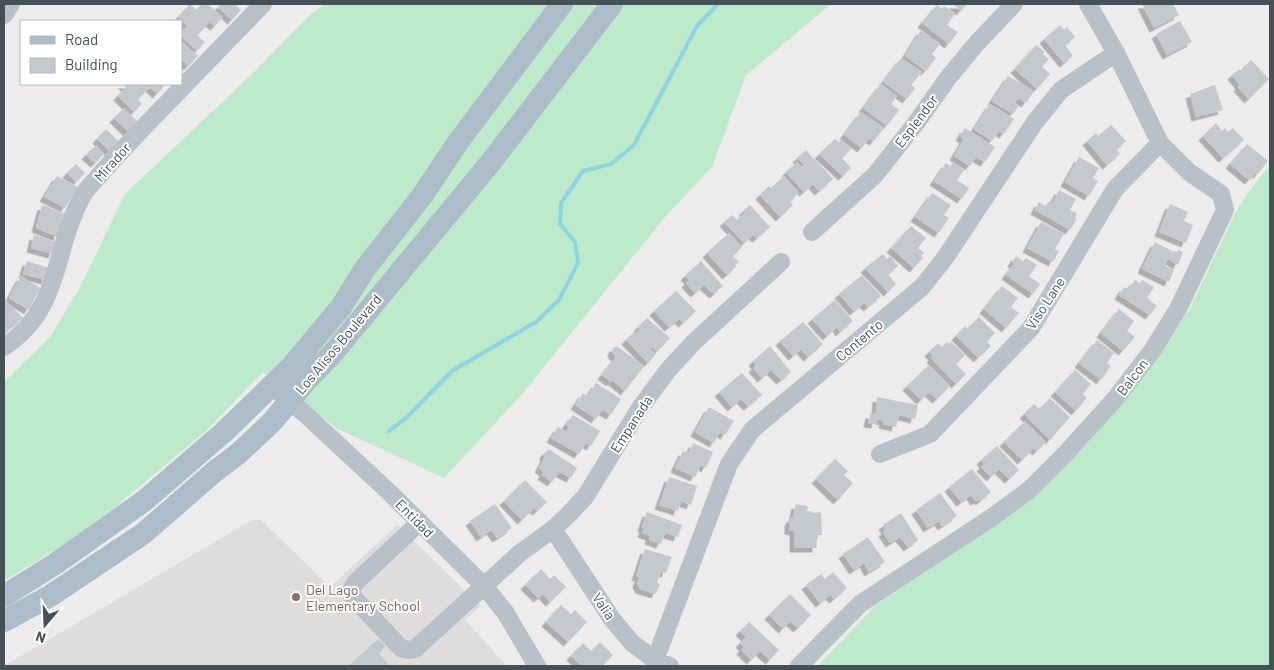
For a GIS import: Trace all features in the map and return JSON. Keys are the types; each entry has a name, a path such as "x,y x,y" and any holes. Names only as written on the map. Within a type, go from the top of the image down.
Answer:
{"main road":[{"name":"Los Alisos Boulevard","path":"4,596 55,564 144,501 224,432 291,367 340,307 364,270 422,196 458,142 562,4"},
{"name":"Los Alisos Boulevard","path":"4,621 50,596 144,533 214,472 239,453 272,422 306,381 333,353 491,162 612,4"}],"street":[{"path":"4,16 11,4"},
{"name":"Mirador","path":"4,347 32,322 45,303 55,277 70,223 84,194 114,158 263,4"},
{"name":"Esplendor","path":"812,232 875,175 977,42 1014,4"},
{"name":"Balcon","path":"799,666 860,604 992,518 1029,490 1066,453 1115,399 1152,351 1178,309 1225,210 1221,194 1189,172 1160,143 1116,53 1088,4"},
{"name":"Contento","path":"663,663 730,464 752,430 922,287 945,258 1035,122 1061,90 1116,53"},
{"name":"Viso Lane","path":"880,454 930,434 1031,328 1115,189 1160,143"},
{"name":"Empanada","path":"420,522 355,582 352,589 352,596 401,648 407,650 415,649 520,553 552,529 585,497 640,408 668,370 694,342 781,262"},
{"name":"Entidad","path":"272,387 304,413 420,522 484,586 505,612 537,666"},
{"name":"Valia","path":"552,529 612,619 632,643 663,663"}],"shaded area":[{"name":"Del Lago Elementary School","path":"252,520 261,520 330,587 397,525 481,606 465,620 507,666 4,666"}],"green space":[{"path":"325,4 831,4 746,75 712,167 665,217 523,393 444,478 338,429 263,372 207,430 115,507 63,545 4,581 4,382 50,337 79,289 125,194 250,76 308,17"},
{"path":"1270,165 1270,666 818,666 875,606 1017,510 1086,445 1146,373 1190,309 1235,213"}],"building":[{"path":"190,4 196,10 202,4 207,4 223,17 215,26 210,22 197,35 205,42 197,51 182,37 182,31 187,26 178,17"},
{"path":"221,4 234,4 241,10 232,20 218,7"},
{"path":"953,4 967,4 961,11"},
{"path":"1142,4 1173,4 1179,15 1154,28"},
{"path":"937,5 942,9 944,6 955,14 947,25 958,32 949,44 922,23"},
{"path":"1180,21 1192,42 1167,55 1156,34"},
{"path":"1060,25 1064,30 1067,27 1075,37 1065,45 1073,56 1064,63 1044,39"},
{"path":"921,30 940,44 932,54 936,58 926,71 905,56"},
{"path":"182,42 198,56 188,66 182,60"},
{"path":"1036,45 1045,52 1043,54 1049,59 1042,67 1050,74 1037,89 1015,69"},
{"path":"901,58 922,72 911,85 915,88 907,99 883,82"},
{"path":"1251,60 1269,79 1249,99 1238,87 1240,85 1232,75 1239,69 1240,71"},
{"path":"1008,76 1034,91 1026,103 1018,98 1014,103 1019,106 1013,114 992,101"},
{"path":"881,84 897,96 891,104 899,110 887,126 863,108"},
{"path":"123,85 165,85 157,94 150,87 138,99 142,104 134,112 118,96 126,87"},
{"path":"1215,85 1223,110 1196,117 1190,94"},
{"path":"990,104 1014,119 1004,134 999,131 992,141 974,129"},
{"path":"124,108 138,122 128,132 114,118"},
{"path":"861,112 884,128 874,141 869,138 862,148 844,135"},
{"path":"1216,123 1222,131 1225,128 1228,132 1233,128 1244,140 1223,158 1203,136"},
{"path":"1111,125 1126,141 1117,150 1120,154 1107,165 1087,141 1096,133 1098,136"},
{"path":"965,128 995,147 985,162 976,157 970,166 954,156 964,139 960,136"},
{"path":"106,129 119,142 109,151 97,139"},
{"path":"835,139 839,142 842,140 851,149 842,158 851,168 843,176 819,154"},
{"path":"1247,144 1268,161 1258,174 1256,173 1249,180 1230,164"},
{"path":"96,145 104,154 95,163 86,155"},
{"path":"806,150 833,179 819,191 813,184 804,192 786,172 797,162 802,167 804,165 797,158"},
{"path":"1079,157 1099,168 1093,178 1098,181 1089,196 1065,182"},
{"path":"953,162 964,170 957,180 969,188 962,199 934,181 946,163 951,166"},
{"path":"76,164 85,173 76,182 67,173"},
{"path":"57,176 78,187 65,208 44,197"},
{"path":"784,176 799,193 790,201 793,205 780,217 760,195"},
{"path":"1059,190 1076,199 1070,210 1077,213 1075,218 1077,219 1070,230 1035,210 1039,202 1046,206 1049,201 1052,203"},
{"path":"932,193 951,205 944,215 949,218 939,233 915,217"},
{"path":"1170,204 1188,212 1184,221 1193,225 1186,243 1159,232"},
{"path":"42,205 64,213 58,237 36,228"},
{"path":"750,205 770,227 757,238 753,235 744,243 724,222 732,215 737,220"},
{"path":"1041,222 1064,234 1055,249 1059,251 1053,262 1027,248"},
{"path":"911,226 926,238 918,248 924,253 921,256 923,258 914,268 891,248"},
{"path":"729,233 742,247 733,256 739,262 735,265 737,266 727,275 707,253"},
{"path":"34,235 57,242 53,254 31,248"},
{"path":"1155,242 1172,251 1177,252 1178,250 1183,252 1178,265 1168,259 1165,266 1174,270 1169,282 1142,269"},
{"path":"883,254 887,259 890,256 898,266 888,274 896,284 888,292 865,268"},
{"path":"1016,256 1023,261 1026,258 1037,265 1029,276 1040,284 1033,294 1006,275 1014,264 1012,262"},
{"path":"27,261 49,268 46,280 23,274"},
{"path":"701,261 723,286 714,294 704,285 695,293 686,283 689,280 685,276"},
{"path":"862,275 881,296 868,307 864,303 854,311 839,294"},
{"path":"21,276 40,288 29,310 9,298"},
{"path":"1135,280 1140,283 1142,280 1154,287 1147,298 1157,306 1150,315 1119,295 1124,287 1128,289"},
{"path":"1002,286 1018,298 1011,307 1019,313 1006,328 984,309"},
{"path":"676,291 696,311 683,323 679,319 669,327 654,311"},
{"path":"835,300 853,321 840,332 837,327 827,336 812,319"},
{"path":"6,301 23,318 4,333 4,304"},
{"path":"1119,309 1134,321 1127,331 1135,337 1123,351 1101,333"},
{"path":"979,317 995,333 987,342 991,346 978,358 956,336 965,326 967,329"},
{"path":"647,318 670,338 657,352 652,347 650,349 656,354 648,363 626,340 634,332 636,334 640,329 638,327"},
{"path":"803,322 823,344 808,357 801,349 793,356 780,341"},
{"path":"1097,340 1114,353 1107,363 1111,366 1101,380 1079,363"},
{"path":"947,342 949,344 951,342 965,355 956,364 966,374 956,384 931,358 933,356 929,352 938,343 942,347"},
{"path":"770,346 791,372 781,380 771,370 762,378 753,368 756,365 753,361"},
{"path":"614,347 618,347 644,366 633,381 628,378 632,382 625,391 612,380 611,382 602,375 616,357 612,351"},
{"path":"929,365 950,386 937,399 929,392 921,400 907,386"},
{"path":"1075,370 1091,384 1083,394 1087,398 1076,411 1055,392"},
{"path":"742,373 762,395 748,406 741,399 732,407 719,392"},
{"path":"596,383 621,399 611,415 602,410 596,419 575,405 583,393 588,396"},
{"path":"877,397 918,405 915,419 899,415 896,427 883,424 884,421 877,419 876,424 868,423 870,414 876,412"},
{"path":"1050,398 1070,417 1050,440 1024,414 1034,404 1039,409"},
{"path":"709,407 734,421 725,435 720,432 714,443 695,432"},
{"path":"573,415 600,431 591,446 586,443 579,454 551,438 558,427 566,432 569,427 566,425"},
{"path":"1025,421 1046,442 1037,451 1034,448 1022,460 1004,442"},
{"path":"693,443 713,452 706,468 701,465 695,477 675,468 683,451 689,453"},
{"path":"997,446 1019,470 1009,479 999,469 991,477 981,467 984,464 981,460"},
{"path":"549,449 577,468 571,478 559,472 552,482 542,475 544,472 539,468 545,456 543,455"},
{"path":"835,459 848,471 844,475 853,483 838,500 816,479"},
{"path":"972,469 991,492 980,501 979,499 975,501 971,495 961,502 949,487"},
{"path":"669,477 697,486 691,505 681,501 678,511 659,505"},
{"path":"525,480 547,502 537,511 534,508 522,520 504,501"},
{"path":"940,493 957,516 942,526 939,521 928,528 916,510"},
{"path":"495,504 512,528 497,538 491,530 481,537 470,521"},
{"path":"796,504 808,506 807,511 812,513 821,512 822,535 816,535 817,548 794,548 794,531 789,530 789,524"},
{"path":"647,512 682,525 678,537 665,533 661,544 649,540 650,536 642,533"},
{"path":"901,513 918,540 908,547 900,537 890,543 883,532 886,530 883,525"},
{"path":"868,537 885,562 869,572 864,563 854,570 843,554"},
{"path":"645,549 672,557 666,573 661,572 657,583 660,584 656,594 640,589 637,583 639,577 636,576"},
{"path":"541,569 550,579 554,575 566,587 550,602 543,594 538,598 525,585"},
{"path":"833,572 847,588 834,599 830,595 820,603 806,585 821,574 825,579"},
{"path":"790,594 811,615 798,628 790,621 783,629 769,615"},
{"path":"561,605 571,614 575,610 587,622 568,642 546,622"},
{"path":"749,622 779,650 770,660 760,651 751,660 741,650 744,647 740,643 746,637 740,631"},
{"name":"Del Lago Elementary School","path":"378,639 386,646 378,653 390,666 349,666"},
{"path":"600,642 613,655 602,666 582,666 571,656 583,643 591,651"}],"waterway":[{"path":"389,431 407,417 452,371 536,322 559,300 578,263 575,242 560,224 561,203 583,171 611,164 634,145 697,26 718,4"}],"place":[{"name":"Del Lago Elementary School","path":"296,597"}]}
